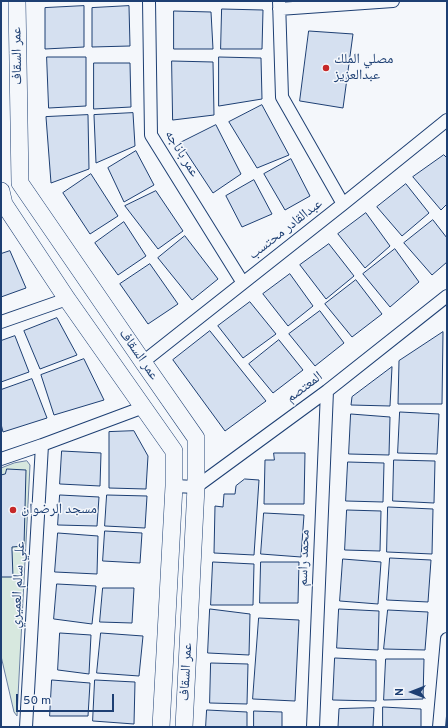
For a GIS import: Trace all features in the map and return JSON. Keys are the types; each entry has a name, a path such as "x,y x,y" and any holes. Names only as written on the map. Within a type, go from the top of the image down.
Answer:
{"street":[{"name":"عمر السقاف","path":"17,1 20,183 196,438 196,487 184,727"},
{"name":"عمر باناجه","path":"149,1 151,134 243,283"},
{"path":"343,204 282,97 279,5 393,1"},
{"name":"عبدالقادر محتسب","path":"143,362 447,120"},
{"name":"عمر السقاف","path":"1,191 4,204 67,299 174,451 174,486 161,727"},
{"name":"المعتصم","path":"196,487 327,391 447,296"},
{"path":"1,322 67,299"},
{"name":"محمد راسم","path":"313,727 327,391"},
{"path":"1,459 144,407"},
{"name":"علي سالم العميري","path":"26,727 42,445"},
{"path":"174,486 196,487"},
{"path":"439,727 447,639"}],"shaded area":[{"path":"27,461 30,465 17,716 14,712 1,656 1,468 14,463"}],"building":[{"path":"84,6 84,47 45,49 45,8"},
{"path":"129,6 130,46 92,47 92,8"},
{"path":"222,9 263,10 262,49 221,49"},
{"path":"174,11 211,12 213,49 174,49"},
{"name":"مصلي الملك عبدالعزيز","path":"309,31 353,34 343,108 300,101"},
{"path":"47,57 86,57 86,106 49,108"},
{"path":"219,57 261,58 262,99 219,106"},
{"path":"172,61 213,62 214,115 173,120"},
{"path":"94,63 130,63 131,107 94,109"},
{"path":"262,105 289,155 257,168 229,122"},
{"path":"133,113 135,146 96,163 94,115"},
{"path":"88,115 89,169 51,183 46,117"},
{"path":"216,125 241,174 213,193 180,143"},
{"path":"136,151 154,185 124,202 108,168"},
{"path":"444,155 447,158 447,204 441,210 413,177"},
{"path":"291,159 310,196 285,210 264,174"},
{"path":"91,174 118,216 90,234 63,193"},
{"path":"254,180 272,214 242,227 226,196"},
{"path":"406,184 429,213 402,236 377,207"},
{"path":"156,191 183,231 158,249 125,206"},
{"path":"366,213 390,246 365,268 338,234"},
{"path":"433,220 447,238 447,262 432,275 404,243"},
{"path":"124,222 146,256 118,275 95,243"},
{"path":"185,236 218,279 192,300 158,258"},
{"path":"329,244 354,276 326,299 300,265"},
{"path":"395,249 419,282 390,307 363,274"},
{"path":"10,251 26,288 1,297 1,254"},
{"path":"150,264 178,304 148,324 120,284"},
{"path":"290,274 313,306 288,326 263,294"},
{"path":"356,280 382,314 352,337 325,304"},
{"path":"250,302 276,334 243,358 218,326"},
{"path":"320,311 344,343 315,366 289,334"},
{"path":"57,318 77,355 40,369 24,331"},
{"path":"210,331 266,401 225,431 173,360"},
{"path":"443,332 442,404 398,404 399,361"},
{"path":"15,336 29,372 1,382 1,341"},
{"path":"279,340 303,370 273,393 249,364"},
{"path":"84,359 104,400 54,415 41,375"},
{"path":"392,367 390,406 351,405 352,397"},
{"path":"32,379 47,418 3,432 1,424 1,390"},
{"path":"400,412 439,414 437,454 398,453"},
{"path":"351,414 390,417 389,455 349,454"},
{"path":"134,431 148,456 146,489 109,488 109,432"},
{"path":"62,451 101,453 100,486 60,484"},
{"path":"274,453 305,453 304,504 264,504 265,460 274,460"},
{"path":"394,460 435,461 434,503 393,501"},
{"path":"348,462 384,463 383,502 346,501"},
{"name":"مسجد الرضوان","path":"7,469 26,470 24,546 12,547 13,577 1,577 1,475 5,474"},
{"path":"245,479 259,480 254,555 214,553 215,506 223,507 224,494 235,494 236,486"},
{"path":"60,495 99,497 97,526 58,525"},
{"path":"107,495 147,496 145,528 105,526"},
{"path":"388,507 433,509 432,554 387,552"},
{"path":"347,510 381,511 380,551 345,550"},
{"path":"264,513 304,515 301,557 261,554"},
{"path":"105,531 142,533 140,563 103,561"},
{"path":"58,533 98,536 97,574 55,572"},
{"path":"390,558 431,560 428,602 387,600"},
{"path":"343,559 381,562 378,604 340,601"},
{"path":"213,562 254,564 253,605 211,605"},
{"path":"261,562 299,562 298,603 260,603"},
{"path":"57,584 96,586 92,624 54,619"},
{"path":"103,588 134,588 132,623 100,622"},
{"path":"210,609 250,614 249,655 208,653"},
{"path":"339,609 379,611 378,650 337,648"},
{"path":"388,610 428,612 425,650 384,649"},
{"path":"259,618 299,620 295,701 253,699"},
{"path":"60,633 91,635 89,674 58,670"},
{"path":"101,633 143,636 139,676 97,673"},
{"path":"335,658 376,660 376,701 333,700"},
{"path":"386,659 424,659 423,699 384,700"},
{"path":"211,663 248,664 247,704 210,703"},
{"path":"52,680 90,683 88,716 50,716"},
{"path":"95,680 135,682 134,724 93,721"},
{"path":"383,707 421,709 421,727 383,727"},
{"path":"374,708 373,727 338,727 339,709"},
{"path":"207,710 247,712 247,727 206,727"},
{"path":"254,711 282,712 282,727 254,727"}],"place":[{"name":"مصلي الملك عبدالعزيز","path":"326,68"},
{"name":"مسجد الرضوان","path":"13,510"}]}
